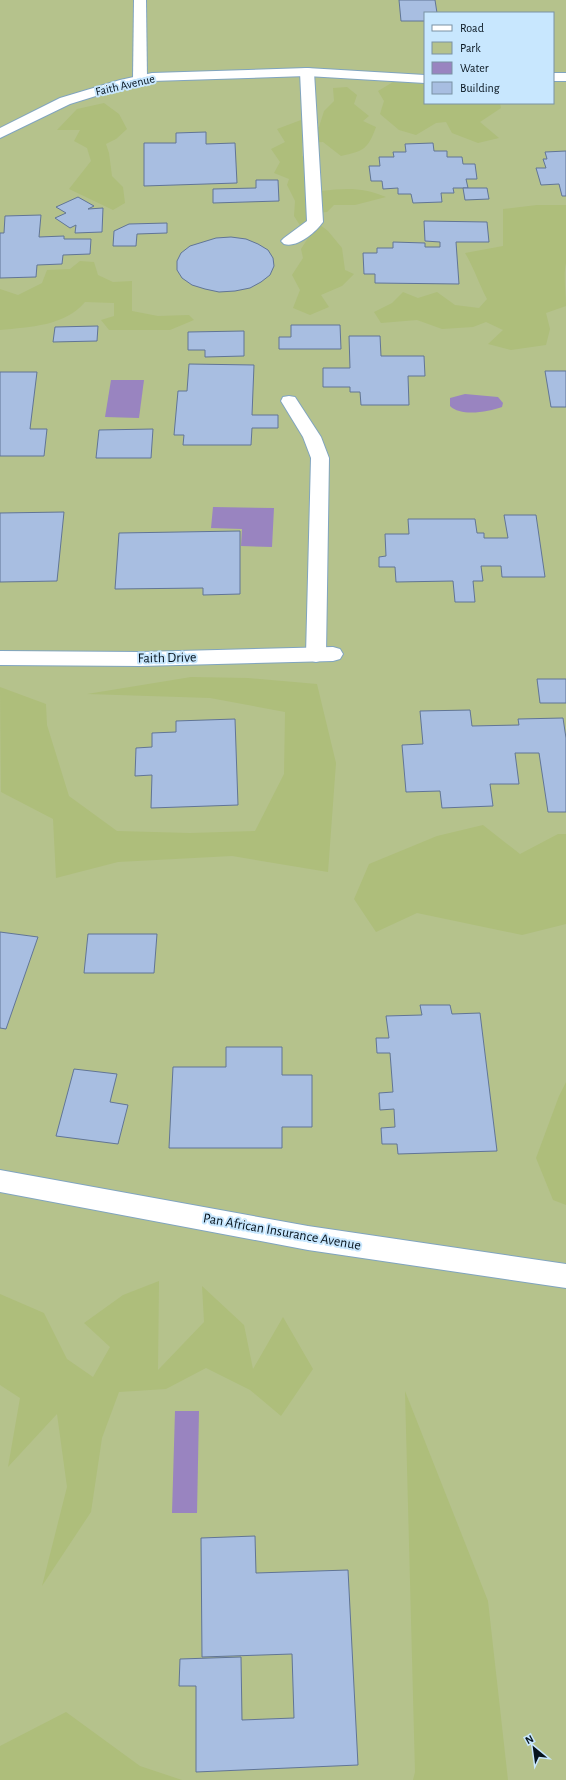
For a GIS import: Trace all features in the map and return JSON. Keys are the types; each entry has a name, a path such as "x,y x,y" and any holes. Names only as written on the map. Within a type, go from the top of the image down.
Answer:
{"street":[{"path":"140,0 140,79"},
{"path":"289,241 308,229 314,222 307,72"},
{"name":"Faith Avenue","path":"0,134 65,101 140,79 152,77 307,72 424,79"},
{"path":"554,77 566,77"},
{"name":"Faith Drive","path":"0,658 148,658 324,655 320,458 312,437 289,402"},
{"name":"Pan African Insurance Avenue","path":"0,1181 308,1238 566,1276"}],"green space":[{"path":"0,0 566,0 566,1780 0,1780"},
{"path":"393,82 424,84 424,104 500,104 501,108 480,122 499,138 478,143 452,133 446,122 436,123 416,135 399,130 380,114 384,101 378,91"},
{"path":"347,87 357,95 354,104 369,116 363,121 376,127 367,145 360,150 341,156 323,142 302,143 302,156 320,164 321,191 354,189 369,191 386,197 355,205 334,205 327,212 306,214 328,231 342,248 345,270 354,274 342,286 321,295 329,307 310,315 293,308 300,290 292,275 303,258 301,249 308,238 294,216 295,201 287,185 289,179 274,173 280,162 271,149 285,142 277,129 301,120 319,127 324,111 334,101 333,88"},
{"path":"104,103 119,114 127,129 116,139 106,144 109,153 112,176 123,187 125,203 113,210 69,189 91,161 87,148 74,141 80,130 57,130 77,109"},
{"path":"537,205 566,205 566,306 546,313 550,329 546,345 511,350 488,344 503,330 486,322 473,327 442,329 417,320 381,323 374,312 392,303 403,292 418,298 437,292 455,305 479,308 487,299 465,253 503,246 503,209"},
{"path":"80,261 94,262 98,275 113,282 132,281 132,311 158,316 189,315 194,320 170,330 109,330 101,320 114,316 114,303 85,302 77,310 57,321 35,326 0,330 0,289 18,295 42,283 47,270 70,269"},
{"path":"191,677 248,678 317,684 336,763 328,872 232,856 118,862 56,878 53,819 1,792 0,687 46,704 47,725 69,796 117,831 190,833 255,831 284,774 285,712 210,698 87,694"},
{"path":"483,825 520,854 558,834 566,834 566,924 522,935 417,913 376,932 354,899 369,864 437,836"},
{"path":"566,1082 566,1205 553,1200 536,1158 559,1096"},
{"path":"159,1281 158,1370 204,1322 202,1286 244,1325 253,1369 283,1317 313,1369 281,1416 250,1390 206,1368 166,1389 119,1392 102,1438 91,1512 42,1586 67,1487 57,1414 8,1467 20,1398 0,1385 0,1294 44,1313 67,1359 93,1377 110,1347 84,1323 123,1295"},
{"path":"405,1391 488,1601 508,1780 413,1780 415,1772"},
{"path":"66,1712 140,1766 182,1780 0,1780 0,1746"}],"water":[{"path":"111,380 144,380 139,418 105,417"},
{"path":"465,394 498,397 503,403 502,407 482,412 461,412 450,406 450,398"},
{"path":"213,507 274,508 272,547 241,546 242,529 211,528"},
{"path":"175,1411 199,1411 197,1513 172,1513"}],"building":[{"path":"399,0 435,0 437,12 424,12 424,21 401,21"},
{"path":"206,132 206,144 235,143 237,183 144,186 144,143 176,143 176,133"},
{"path":"433,143 434,151 447,151 447,157 462,157 463,164 475,164 477,179 466,179 468,188 453,188 454,193 441,193 442,202 413,203 411,194 398,194 398,188 383,189 382,181 371,181 369,166 380,166 379,157 394,157 393,152 406,152 405,144"},
{"path":"566,151 566,196 562,196 559,184 541,185 536,168 546,168 543,159 547,159 545,152"},
{"path":"256,180 278,180 279,201 213,203 213,189 256,188"},
{"path":"463,188 487,188 489,199 465,200"},
{"path":"78,197 94,206 88,209 103,208 102,232 75,233 76,225 70,228 55,218 66,213 56,207"},
{"path":"41,215 39,237 64,236 64,239 91,239 90,254 63,255 62,264 37,265 36,277 0,278 0,233 4,233 5,216"},
{"path":"424,221 487,222 489,242 456,242 459,284 375,283 375,274 364,274 363,253 377,253 377,248 393,248 393,242 425,243 425,247 440,247 440,242 425,241"},
{"path":"167,223 167,233 137,234 136,246 113,246 114,231 129,224"},
{"path":"231,237 246,239 268,250 273,258 274,266 270,275 250,288 219,292 192,285 182,278 177,270 177,261 181,253 190,246 216,238"},
{"path":"291,325 340,325 341,349 279,349 279,337 291,337"},
{"path":"98,326 97,341 53,342 55,327"},
{"path":"244,331 244,356 205,357 205,350 188,350 188,332"},
{"path":"349,336 380,336 381,356 424,356 425,376 408,376 409,405 361,405 360,392 350,392 350,387 323,387 323,368 350,368"},
{"path":"189,364 254,365 252,415 278,415 278,428 252,428 251,445 183,445 184,435 174,435 178,391 187,391"},
{"path":"545,371 566,371 566,407 551,407"},
{"path":"0,372 37,372 30,429 47,429 44,456 0,456"},
{"path":"153,429 151,458 96,458 99,430"},
{"path":"64,512 57,581 0,582 0,513"},
{"path":"504,515 536,515 545,577 502,577 501,566 481,566 483,581 473,581 475,602 455,602 453,581 396,582 395,567 379,567 379,557 386,556 385,534 409,534 408,519 475,519 477,533 484,533 484,538 508,538"},
{"path":"240,531 240,594 203,595 203,588 115,589 119,533"},
{"path":"537,679 566,679 566,703 540,703"},
{"path":"470,710 472,726 519,725 518,719 563,718 566,738 566,812 548,812 539,753 515,753 519,784 490,784 493,806 442,808 440,791 406,792 402,745 423,744 420,711"},
{"path":"235,719 238,805 151,808 152,775 135,776 136,748 152,747 152,733 176,732 176,721"},
{"path":"0,932 38,937 6,1029 0,1028"},
{"path":"88,934 157,934 154,973 84,973"},
{"path":"420,1005 450,1005 452,1014 480,1013 497,1151 398,1154 397,1144 382,1144 381,1128 395,1127 394,1109 380,1110 379,1093 393,1092 390,1053 377,1053 376,1038 389,1038 386,1016 422,1015"},
{"path":"226,1047 282,1047 282,1075 312,1075 312,1127 282,1127 282,1148 169,1148 173,1067 226,1067"},
{"path":"74,1069 117,1074 110,1102 128,1105 118,1144 56,1136"},
{"path":"255,1536 256,1573 348,1570 358,1765 196,1772 196,1686 179,1686 180,1659 241,1657 242,1720 294,1718 292,1654 202,1657 201,1538"}]}
